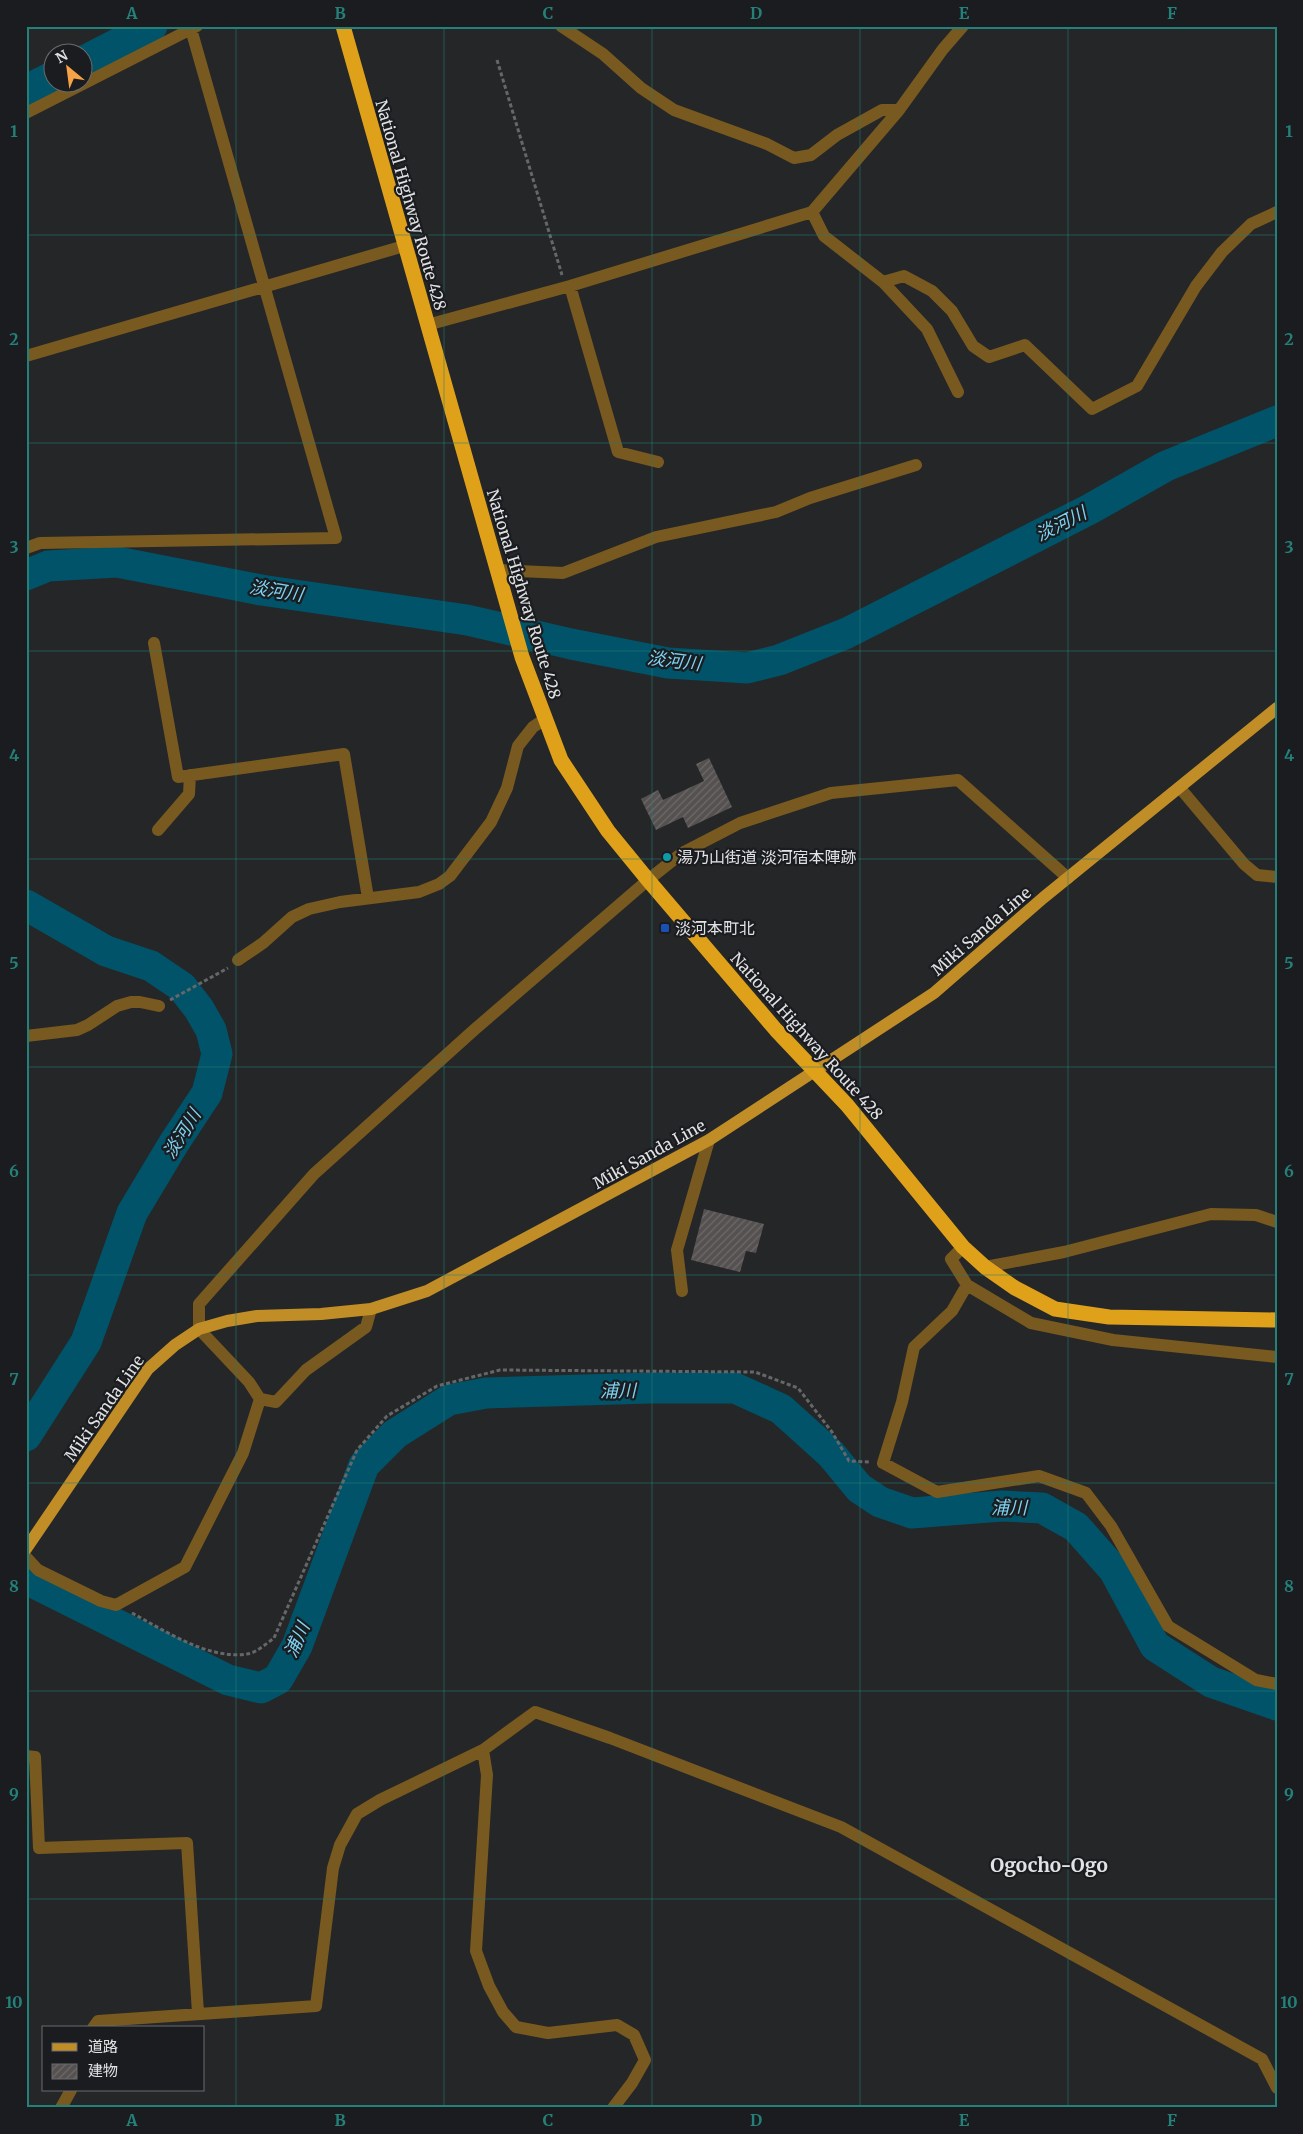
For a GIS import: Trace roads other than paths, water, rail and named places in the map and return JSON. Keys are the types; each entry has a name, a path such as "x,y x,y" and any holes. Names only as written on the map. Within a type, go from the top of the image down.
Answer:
{"highway":[{"name":"National Highway Route 428","path":"343,26 522,657 561,760 608,831 814,1072 847,1105 963,1247 985,1267 1014,1288 1055,1309 1109,1317 1277,1320"}],"main road":[{"name":"Miki Sanda Line","path":"26,1549 148,1369 175,1345 199,1329 227,1321 257,1316 321,1314 371,1308 427,1291 709,1140 934,993 1068,878 1277,708"}],"street":[{"path":"561,26 603,54 641,88 674,110 767,144 794,158 811,155 837,135 882,110 899,110"},
{"path":"427,325 568,286 812,212 899,110 943,49 963,26"},
{"path":"26,113 194,28 264,286 336,538 40,543 26,548"},
{"path":"812,212 824,236 883,282 927,330 958,392"},
{"path":"883,282 904,276 932,291 952,311 973,346 989,358 1025,346 1092,410 1137,386 1196,286 1222,252 1251,224 1277,212"},
{"path":"26,356 404,246"},
{"path":"568,286 618,452 658,462"},
{"path":"499,574 563,573 656,537 776,512 810,498 916,465"},
{"path":"154,643 178,777 344,754 368,898"},
{"path":"238,960 264,943 292,917 309,909 368,898 419,892 439,884 450,876 491,822 507,788 518,746 533,727 545,720"},
{"path":"158,830 189,794 190,775"},
{"path":"371,1308 366,1327 306,1370 276,1402 260,1399 249,1382 199,1329 199,1304 314,1174 474,1030 682,853 740,823 831,793 958,780 1068,878"},
{"path":"1180,788 1244,864 1257,875 1277,877"},
{"path":"26,1036 77,1030 117,1006 131,1002 159,1006"},
{"path":"682,1291 677,1250 709,1140"},
{"path":"985,1267 1064,1252 1210,1214 1256,1215 1277,1222"},
{"path":"963,1247 951,1259 967,1285 1031,1323 1114,1340 1277,1357"},
{"path":"967,1285 952,1311 914,1348 902,1402 883,1463 937,1492 1039,1476 1086,1493 1111,1526 1168,1626 1256,1680 1277,1684"},
{"path":"26,1557 38,1570 101,1601 116,1605 185,1567 243,1453 260,1399"},
{"path":"94,2026 98,2020 316,2006 334,1868 340,1845 357,1814 380,1800 483,1750 535,1712 610,1738 841,1827 1262,2059 1277,2088"},
{"path":"483,1750 487,1775 476,1951 503,2012 516,2026 548,2033 617,2025 634,2035 646,2060 613,2108"},
{"path":"26,1756 35,1757 40,1848 187,1843 198,2013"},
{"path":"61,2108 70,2092"}],"waterway":[{"path":"92,57 152,26"},
{"path":"26,90 42,82"},
{"name":"淡河川","path":"26,575 48,566 117,562 261,590 467,620 571,644 668,663 747,668 779,660 847,633 1090,509 1166,466 1277,421"},
{"name":"淡河川","path":"26,905 106,951 151,966 182,987 199,1009 211,1030 217,1054 207,1093 132,1213 86,1342 26,1436"},
{"name":"浦川","path":"26,1579 228,1680 261,1688 278,1679 297,1646 364,1465 395,1434 449,1400 486,1393 651,1388 735,1388 781,1409 831,1454 859,1488 880,1502 912,1513 1002,1506 1042,1508 1076,1527 1114,1570 1155,1646 1211,1682 1277,1705"}],"place":[{"name":"湯乃山街道 淡河宿本陣跡","path":"667,857"},
{"name":"淡河本町北","path":"665,928"}],"district":[{"name":"Ogocho-Ogo","path":"1049,1865"}]}
